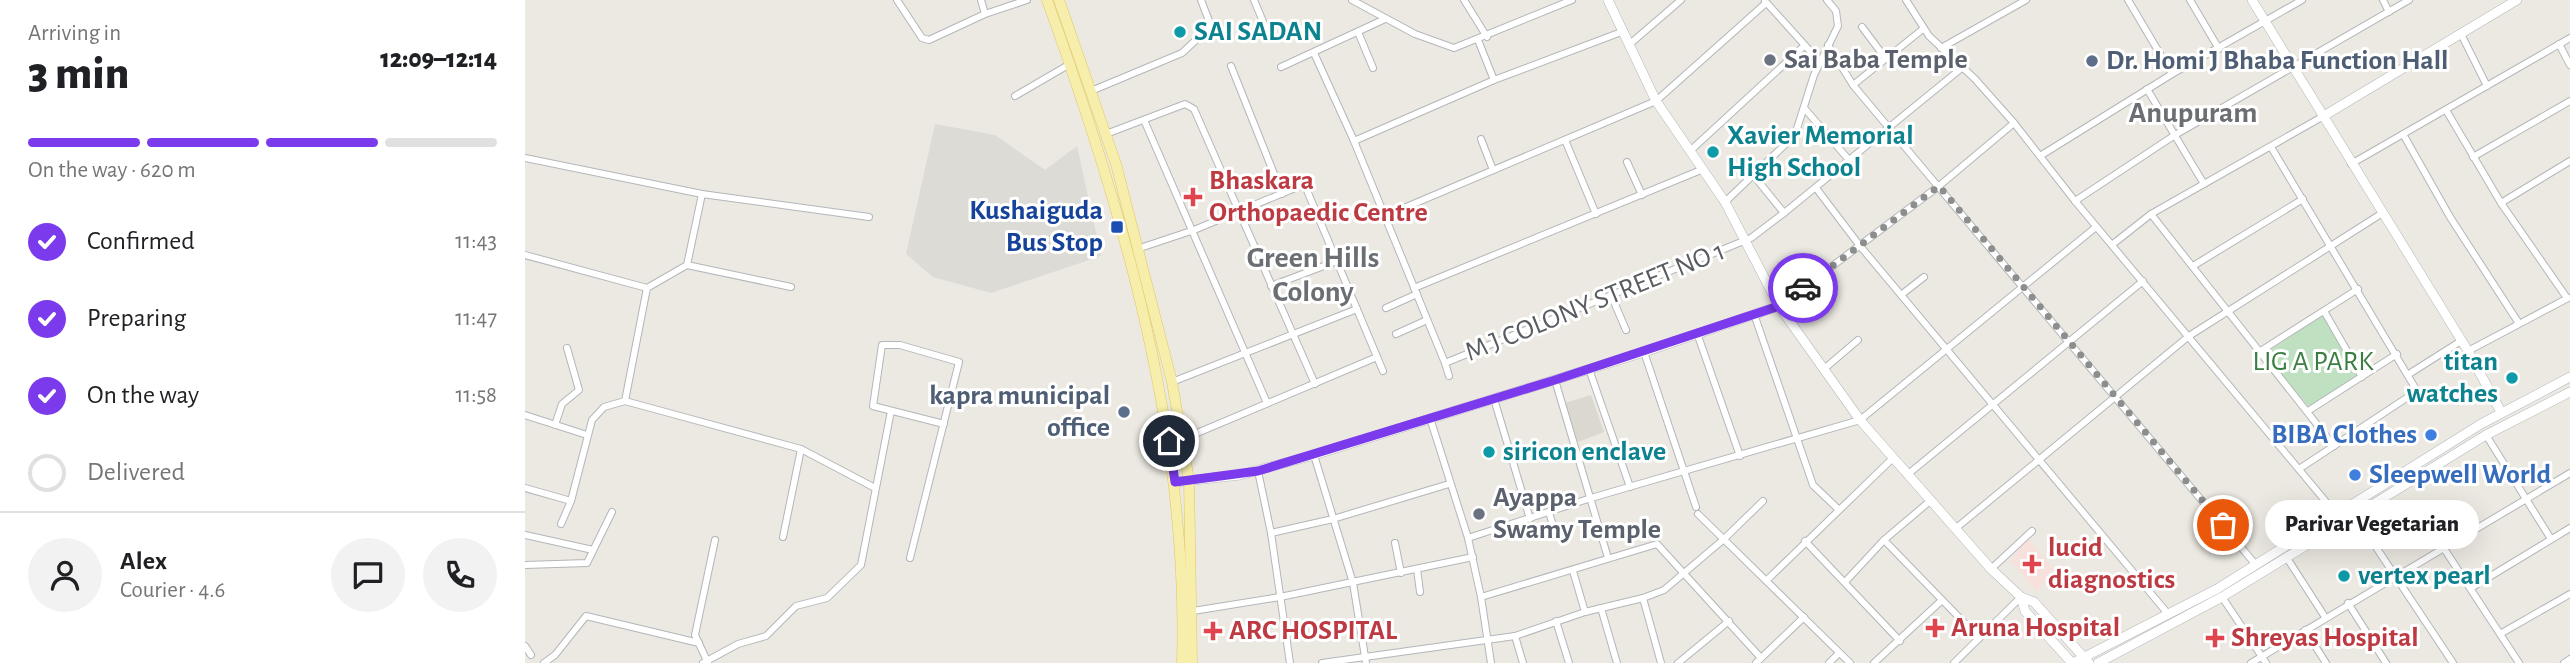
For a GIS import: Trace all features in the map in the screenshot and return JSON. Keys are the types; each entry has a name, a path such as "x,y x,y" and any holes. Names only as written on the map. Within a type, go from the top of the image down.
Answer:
{"main road":[{"path":"1047,0 1070,64 1128,253 1160,386 1175,482 1182,663"},
{"path":"1059,0 1106,134 1140,248 1172,382 1189,480 1192,663"}],"street":[{"path":"897,0 925,40 985,14 1027,0"},
{"path":"981,0 985,14"},
{"path":"1091,91 1182,53 1211,26 1201,0"},
{"path":"1254,0 1269,36"},
{"path":"1352,0 1415,34 1454,48 1487,37 1572,0"},
{"path":"1361,6 1370,0"},
{"path":"1464,0 1487,37"},
{"path":"1549,0 1554,8"},
{"path":"1608,0 1631,43 1656,101 1725,202 1779,306 1823,369 1860,420 1991,569 2021,597 2034,602 2086,660"},
{"path":"1631,43 1681,0"},
{"path":"1725,202 1790,142 1839,19 1827,0"},
{"path":"1906,0 1923,29 1963,67 2014,123 2096,227 2113,244 2337,515"},
{"path":"1941,48 2026,0"},
{"path":"2128,0 2172,74"},
{"path":"2190,0 2219,48"},
{"path":"2252,0 2381,214 2468,351 2501,412"},
{"path":"2040,156 2172,74 2302,0"},
{"path":"2383,0 2389,12"},
{"path":"2075,201 2175,135 2409,0"},
{"path":"2113,244 2151,214 2271,147 2517,0"},
{"path":"1385,216 1656,101 1765,1 1803,47 1820,62"},
{"path":"1281,68 1385,19"},
{"path":"1862,27 1886,59"},
{"path":"1853,85 1923,29"},
{"path":"1355,141 1494,80 1624,31"},
{"path":"1358,32 1373,68"},
{"path":"2461,34 2487,86"},
{"path":"2351,164 2570,38"},
{"path":"1478,40 1494,80"},
{"path":"2559,44 2570,65"},
{"path":"1828,45 1853,85 2256,565"},
{"path":"1690,151 1803,47"},
{"name":"M J COLONY STREET NO 1","path":"1314,53 1355,141 1445,363 1744,241 1816,188 1963,67"},
{"path":"1015,96 1070,64"},
{"path":"1231,66 1282,194"},
{"path":"2147,89 2204,184"},
{"path":"2473,157 2570,101"},
{"path":"1106,134 1185,104 1194,109 1315,384"},
{"path":"1805,109 1849,160"},
{"path":"2447,110 2501,203 2568,298 2468,351"},
{"path":"1144,120 1267,403"},
{"path":"1175,482 1258,471 1314,455 1644,352 1779,306 1939,186 2014,123"},
{"path":"2403,134 2449,217 2518,323"},
{"path":"1481,139 1493,170"},
{"path":"1565,140 1596,214"},
{"path":"2271,147 2416,387 2414,394 2299,469"},
{"path":"525,158 702,194 869,218"},
{"path":"2501,203 2570,161"},
{"path":"1627,162 1641,195"},
{"path":"1385,308 1415,291 1702,170"},
{"path":"1754,176 1784,213"},
{"path":"1140,248 1194,230 1300,186 1308,190 1383,371"},
{"path":"1816,188 1946,350 1994,403 2169,614"},
{"path":"687,265 702,194"},
{"path":"2193,265 2303,199"},
{"path":"2151,214 2334,446"},
{"path":"1955,529 2189,336 2381,214"},
{"path":"1468,538 1591,498 1860,420 2096,227"},
{"path":"525,255 647,288 687,265 791,288"},
{"path":"1271,286 1337,261"},
{"path":"1901,295 1924,277"},
{"path":"1907,475 2067,340 2143,281"},
{"path":"625,401 647,288"},
{"path":"2259,352 2358,289"},
{"path":"1611,295 1626,330"},
{"path":"1172,382 1357,309"},
{"path":"2324,311 2362,377"},
{"path":"1754,314 1813,485 1838,509"},
{"path":"1396,334 1427,320"},
{"path":"1697,333 1740,456"},
{"path":"1823,369 1858,340"},
{"path":"2409,374 2461,341"},
{"path":"910,558 944,424 959,362 900,345 882,345 873,406 944,424"},
{"path":"555,425 562,404 579,390 567,348"},
{"path":"1644,352 1697,511 1850,663"},
{"path":"2308,411 2397,354"},
{"path":"1183,439 1377,357"},
{"path":"1445,363 1449,376"},
{"path":"1589,369 1630,487"},
{"path":"1555,380 1608,558"},
{"path":"2021,597 2025,611 2073,663 2086,660 2256,565 2501,412 2569,380"},
{"path":"2098,663 2222,597 2486,435 2570,392"},
{"path":"1493,399 1529,519"},
{"path":"561,524 571,501 592,420 604,407 625,401 801,449 875,488"},
{"path":"715,540 695,635 706,662 738,644 766,636 796,606 827,598 861,565 891,411"},
{"path":"525,415 587,435"},
{"path":"1430,418 1473,558 1491,663"},
{"path":"2486,435 2528,497 2551,539"},
{"path":"783,537 801,449"},
{"path":"1314,455 1353,583 1365,660"},
{"path":"1767,580 1893,458"},
{"path":"1258,471 1271,533 1290,663"},
{"path":"2251,663 2264,660 2325,617 2570,472"},
{"path":"1271,533 1333,519 1449,484"},
{"path":"525,488 571,501"},
{"path":"1322,663 1365,660 1515,636 1601,607 1643,598 1664,590 1684,574 1763,501"},
{"path":"1845,582 1884,540 1930,501"},
{"path":"525,565 587,563 612,512"},
{"path":"1549,513 1556,536"},
{"path":"2355,517 2453,663"},
{"path":"2471,588 2570,528"},
{"path":"1991,569 2032,531"},
{"path":"525,535 593,550"},
{"path":"1884,540 1979,638"},
{"path":"1805,541 1900,641"},
{"path":"1395,543 1401,573"},
{"path":"1481,597 1654,544 1660,546 1729,621 1758,661 1804,617"},
{"path":"2443,547 2519,663"},
{"path":"1193,611 1280,597 1473,558"},
{"path":"2287,558 2325,617"},
{"path":"1417,569 1420,592"},
{"path":"1573,571 1585,612"},
{"path":"2500,634 2570,594"},
{"path":"1954,663 2021,597"},
{"path":"2222,597 2264,660"},
{"path":"1643,598 1661,663"},
{"path":"1874,663 1941,601"},
{"path":"2348,603 2386,663"},
{"path":"1601,607 1617,663"},
{"path":"544,663 555,656 586,616 699,643"},
{"path":"1556,621 1569,663"},
{"path":"1678,663 1729,621"},
{"path":"2305,631 2326,663"},
{"path":"1515,636 1523,663"},
{"path":"525,646 531,655"},
{"path":"1829,663 1839,653"},
{"path":"2564,663 2570,659"}],"shaded area":[{"path":"935,124 995,135 1045,170 1077,146 1101,256 991,293 933,277 906,254"},
{"path":"1591,395 1604,432 1578,442 1565,403"},
{"name":"lucid diagnostics","path":"2026,537 2053,568 2037,592 2011,561"}],"green space":[{"name":"LIG A PARK","path":"2323,315 2359,376 2309,407 2264,354"}],"way so far":[{"path":"1803,288 1939,186 2223,525"}],"place":[{"name":"SAI SADAN","path":"1180,32"},
{"name":"Sai Baba Temple","path":"1770,60"},
{"name":"Dr. Homi J Bhaba Function Hall","path":"2092,61"},
{"name":"Xavier Memorial High School","path":"1713,152"},
{"name":"Bhaskara Orthopaedic Centre","path":"1193,197"},
{"name":"Kushaiguda Bus Stop","path":"1117,227"},
{"name":"titan watches","path":"2512,378"},
{"name":"kapra municipal office","path":"1124,412"},
{"name":"BIBA Clothes","path":"2431,435"},
{"name":"siricon enclave","path":"1489,452"},
{"name":"Sleepwell World","path":"2355,475"},
{"name":"Ayappa Swamy Temple","path":"1479,514"},
{"name":"Parivar Vegetarian","path":"2223,525"},
{"name":"lucid diagnostics","path":"2032,564"},
{"name":"vertex pearl","path":"2344,576"},
{"name":"Aruna Hospital","path":"1935,628"},
{"name":"ARC HOSPITAL","path":"1213,631"},
{"name":"Shreyas Hospital","path":"2215,638"}],"district":[{"name":"Anupuram","path":"2193,113"},
{"name":"Green Hills Colony","path":"1313,275"}],"route":[{"path":"1169,441 1175,482 1218,479 1258,471 1644,352 1779,306 1803,288"}]}
